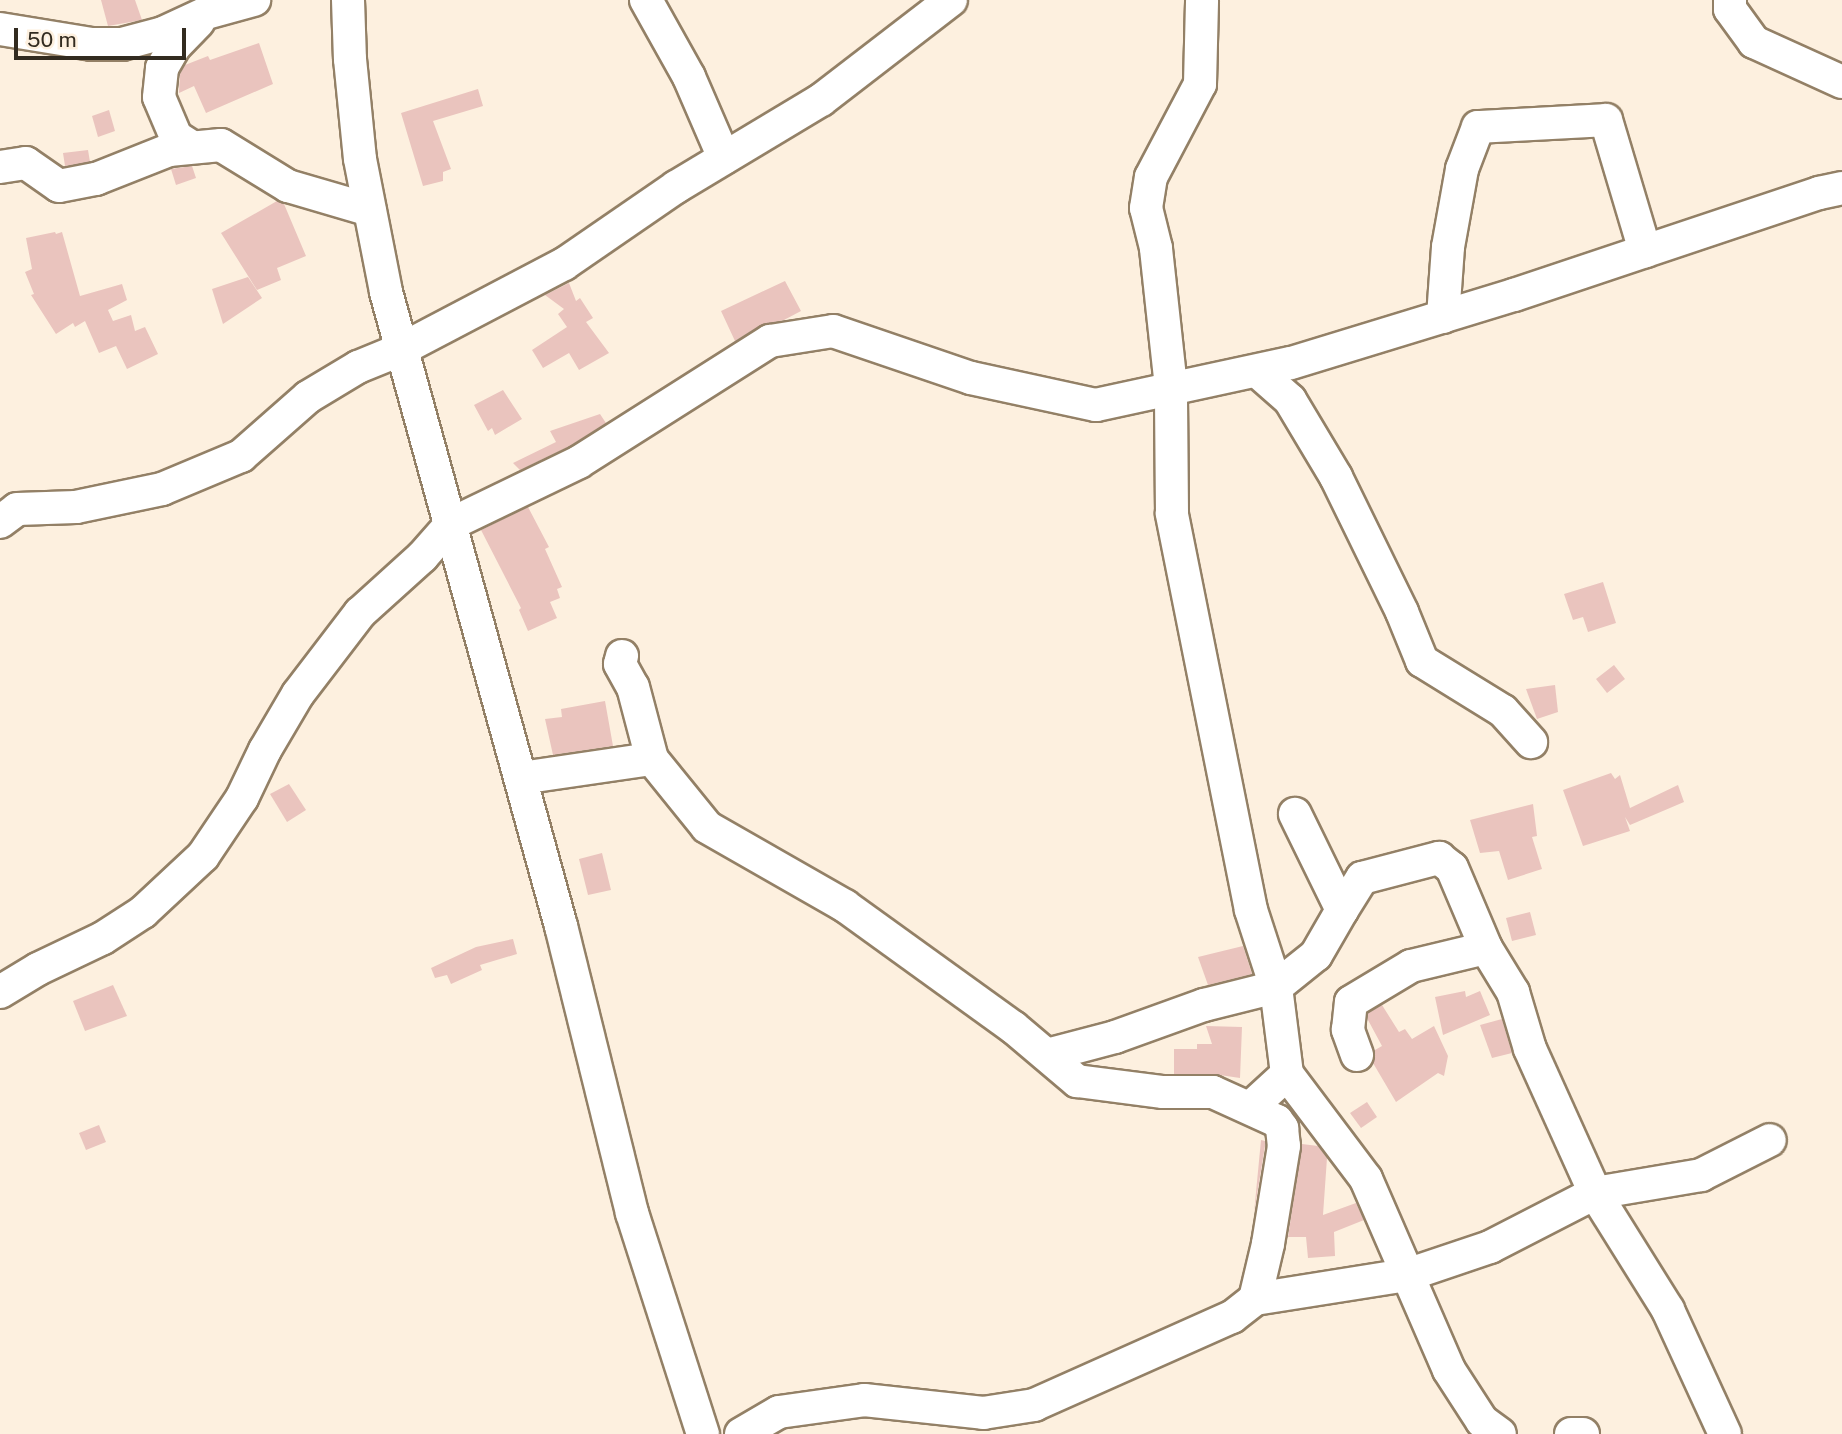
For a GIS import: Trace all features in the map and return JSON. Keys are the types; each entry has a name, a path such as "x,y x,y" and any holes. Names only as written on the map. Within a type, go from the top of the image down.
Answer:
{"street":[{"path":"0,29 92,44 122,44 163,33 206,13 254,0"},
{"path":"348,0 350,58 359,147 386,292 521,778 632,1213 704,1434"},
{"path":"646,0 688,76 724,158"},
{"path":"0,522 18,509 76,507 162,489 241,456 307,397 358,367 402,349 564,264 676,187 821,100 951,0"},
{"path":"1202,0 1200,84 1152,177 1146,208 1156,248 1171,387 1172,513 1251,910 1276,988 1287,1074 1366,1179 1449,1370 1482,1421 1500,1434"},
{"path":"1730,0 1730,9 1754,42 1842,82"},
{"path":"192,148 176,137 159,97 162,68 174,47 206,13"},
{"path":"122,44 162,68"},
{"path":"1443,317 1448,247 1462,169 1478,127 1606,120 1645,251"},
{"path":"0,167 26,163 59,186 96,179 169,149 221,145 288,186 370,210"},
{"path":"0,992 37,969 103,938 143,912 203,856 242,798 298,694 360,612 422,556 451,524 579,462 769,341 833,331 971,378 1096,405 1171,387 1258,371 1443,317 1819,192 1842,188"},
{"path":"1258,371 1290,400 1336,477 1402,612 1422,661 1503,711 1531,741"},
{"path":"622,656 620,664 633,687 652,759 707,827 845,906 1013,1027 1077,1081 1163,1092 1213,1092 1277,1121 1282,1128 1284,1146 1269,1244 1255,1299"},
{"path":"521,778 652,759"},
{"path":"1295,814 1342,910"},
{"path":"1047,1055 1115,1037 1204,1004 1276,988 1316,955 1362,878 1439,858 1452,868 1486,948 1513,992 1530,1049 1595,1193 1668,1310 1725,1434"},
{"path":"1357,1055 1348,1030 1351,1002 1411,966 1486,948"},
{"path":"1250,1108 1287,1074"},
{"path":"741,1434 779,1412 864,1400 983,1413 1034,1405 1232,1317 1255,1299 1407,1275 1489,1247 1595,1193 1701,1174 1770,1140"},
{"path":"1571,1434 1583,1434"}],"building":[{"path":"101,0 135,0 142,20 108,26"},
{"path":"259,43 273,84 206,113 194,86 179,93 180,74 185,65 208,56 210,60"},
{"path":"478,89 483,106 433,121 451,169 443,172 443,181 423,186 401,113"},
{"path":"109,110 115,131 98,137 92,116"},
{"path":"88,150 90,162 65,166 63,153"},
{"path":"192,166 196,178 176,185 171,169"},
{"path":"277,201 284,204 306,256 277,268 281,280 257,290 221,233"},
{"path":"62,232 80,296 122,284 127,300 108,310 113,321 131,315 135,331 145,327 158,354 127,369 116,346 99,353 85,321 75,327 73,323 56,334 31,295 34,294 25,272 32,269 26,238"},
{"path":"248,277 262,298 223,324 212,289"},
{"path":"785,281 801,311 784,320 761,325 735,341 721,311"},
{"path":"569,283 576,301 580,298 593,318 586,322 609,353 579,370 569,353 543,368 532,350 567,327 558,314 564,309 545,295"},
{"path":"503,390 522,419 495,435 492,428 488,431 474,405"},
{"path":"600,414 606,423 570,446 520,470 513,463 556,442 550,431"},
{"path":"528,507 549,547 545,549 562,587 557,589 560,598 550,602 557,618 528,631 519,610 521,608 481,530"},
{"path":"1603,582 1616,623 1588,632 1583,617 1573,620 1564,594"},
{"path":"1614,665 1625,679 1607,693 1596,679"},
{"path":"1555,685 1558,712 1537,719 1526,689"},
{"path":"605,701 613,746 553,755 545,719 562,717 561,709"},
{"path":"1611,773 1615,779 1620,775 1630,808 1678,785 1684,802 1630,825 1625,817 1630,831 1583,846 1563,790"},
{"path":"289,784 306,810 287,822 270,794"},
{"path":"1533,804 1537,836 1532,837 1542,869 1508,880 1499,851 1480,853 1470,820"},
{"path":"602,853 611,890 588,895 579,859"},
{"path":"1530,912 1536,935 1512,941 1506,918"},
{"path":"513,939 517,954 480,965 482,970 451,984 447,975 435,978 431,968 476,947"},
{"path":"1243,946 1252,974 1208,985 1198,957"},
{"path":"113,985 127,1016 85,1031 73,1001"},
{"path":"1465,991 1466,997 1480,991 1490,1015 1443,1035 1435,997"},
{"path":"1382,1005 1399,1032 1405,1029 1412,1039 1434,1026 1448,1056 1444,1076 1438,1073 1396,1102 1373,1063 1375,1050 1382,1046 1368,1020 1368,1013"},
{"path":"1502,1019 1512,1053 1492,1058 1480,1025"},
{"path":"1206,1026 1242,1027 1240,1078 1213,1074 1174,1074 1174,1049 1197,1049 1197,1044 1212,1044"},
{"path":"1367,1102 1377,1117 1361,1128 1350,1113"},
{"path":"99,1125 106,1142 86,1150 79,1133"},
{"path":"1261,1140 1265,1141 1265,1146 1254,1213"},
{"path":"1302,1144 1318,1146 1327,1158 1323,1215 1356,1203 1364,1220 1334,1232 1335,1256 1308,1258 1306,1237 1288,1237"}]}
